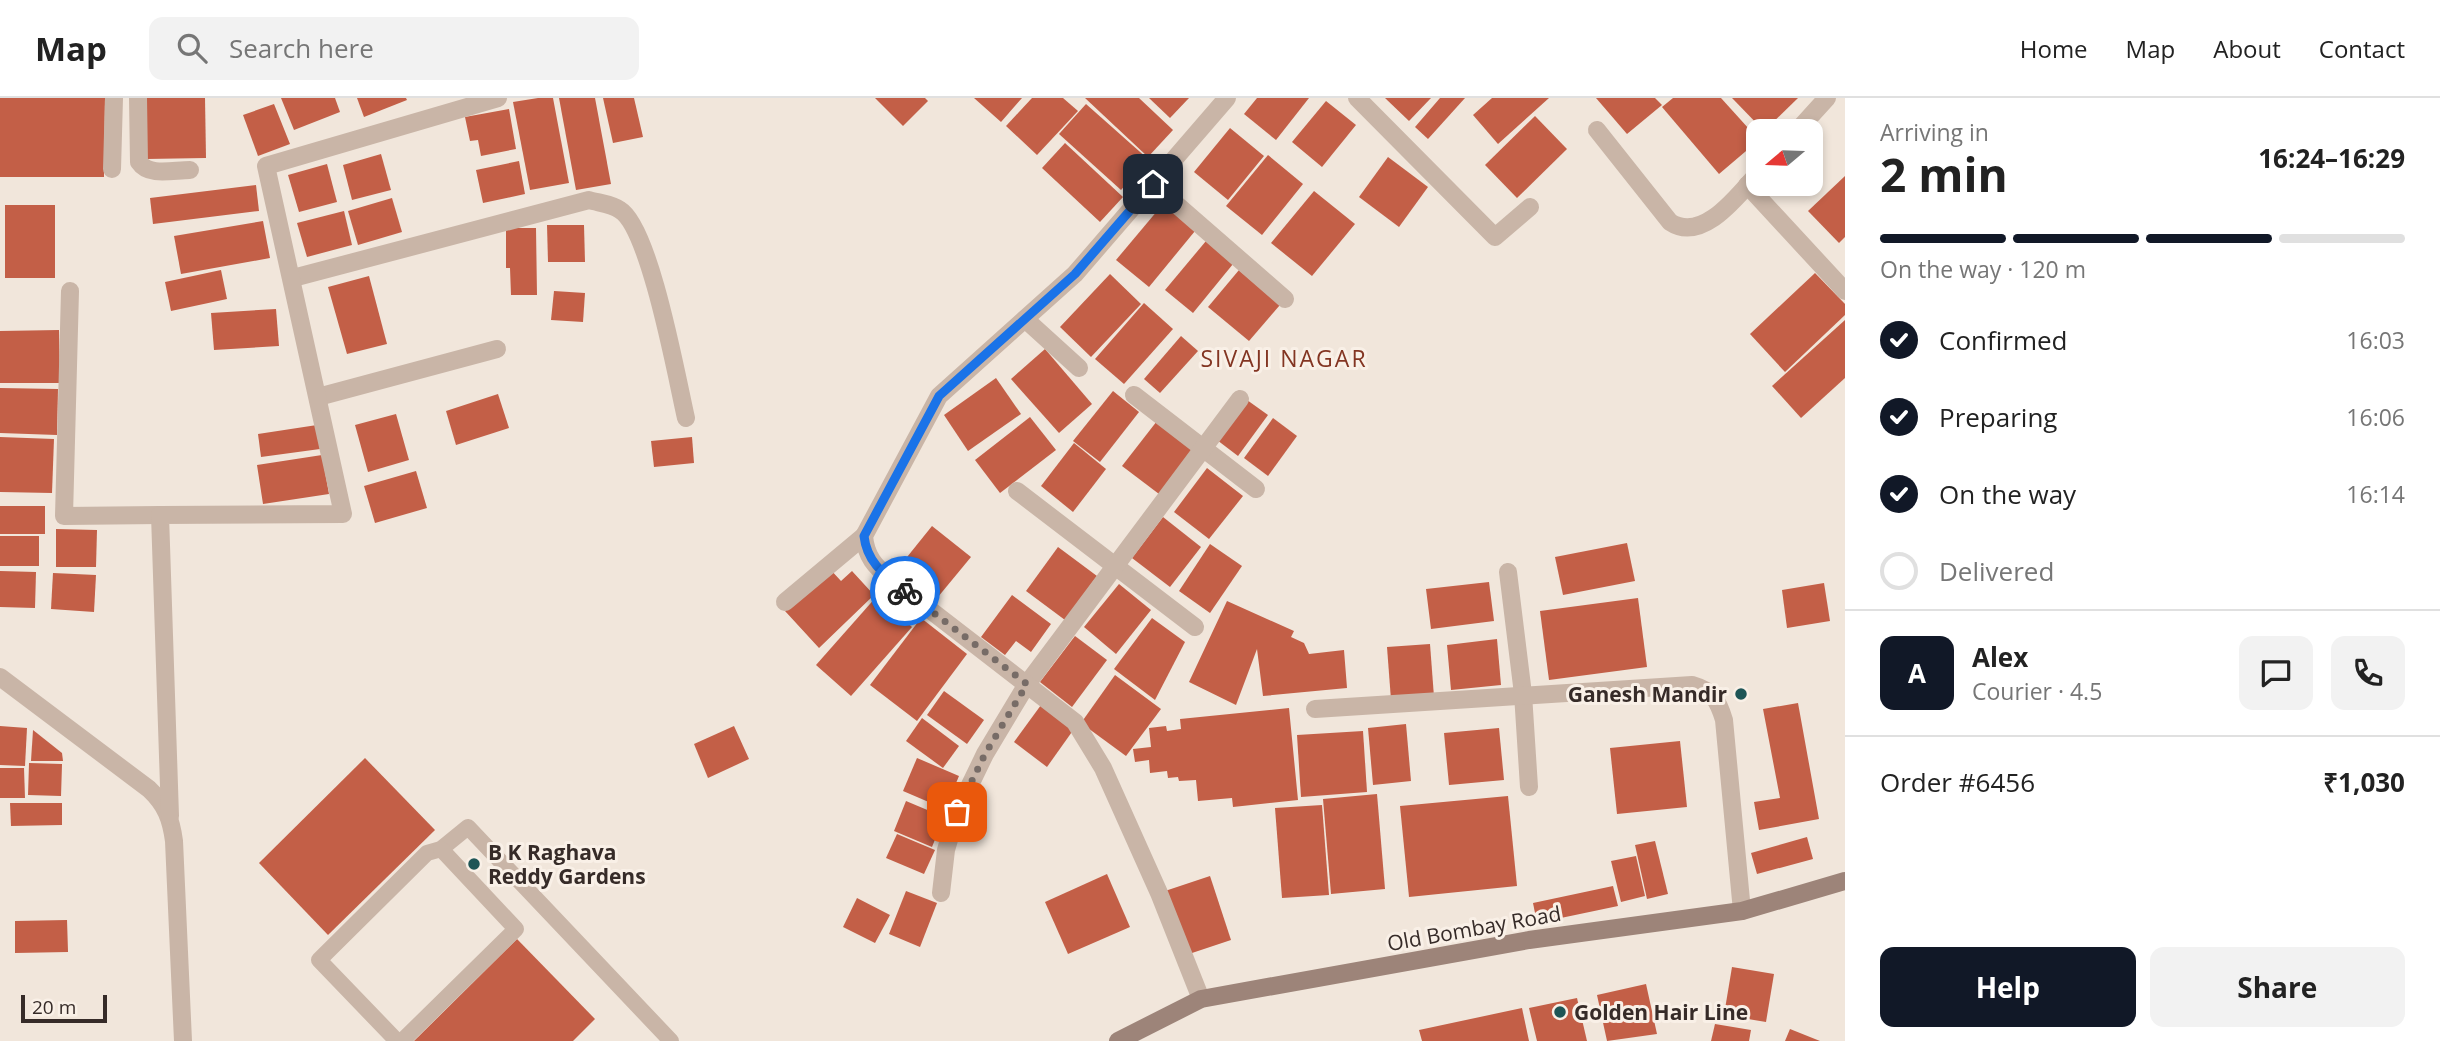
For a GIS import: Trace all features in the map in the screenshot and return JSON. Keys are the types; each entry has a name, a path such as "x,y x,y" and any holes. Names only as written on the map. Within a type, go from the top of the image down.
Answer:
{"main road":[{"name":"Old Bombay Road","path":"1118,1041 1201,999 1529,940 1742,911 1845,881"}],"street":[{"path":"113,169 114,98"},
{"path":"138,98 139,162 143,168 151,171 190,170"},
{"path":"70,291 64,516 343,514 293,278 266,166 498,98"},
{"path":"785,602 864,536 939,396 1075,274 1227,98"},
{"path":"1357,98 1495,237 1530,207"},
{"path":"1808,119 1827,98"},
{"path":"1597,130 1670,222 1678,227 1699,227 1714,218 1746,186"},
{"path":"1153,184 1285,299"},
{"path":"1767,196 1845,291"},
{"path":"293,278 589,200 621,210 636,232 653,279 686,418"},
{"path":"1026,319 1079,368"},
{"path":"318,397 497,349"},
{"path":"1134,395 1256,489"},
{"path":"941,893 946,850 957,812 985,754 1027,684 1240,399"},
{"path":"1017,491 1118,565 1195,627"},
{"path":"160,515 170,816 174,841 184,1041"},
{"path":"864,536 866,550 873,564 1075,722 1087,738 1159,893 1201,999"},
{"path":"1507,572 1523,694 1529,788"},
{"path":"0,677 149,789 162,801 170,816"},
{"path":"1315,709 1692,685 1708,690 1718,701 1724,720 1742,911"}],"lane":[{"path":"441,849 516,929 399,1041 319,960 427,853 441,849 468,827 671,1041"}],"building":[{"path":"0,98 105,98 104,177 0,177"},
{"path":"147,98 205,98 206,158 146,159"},
{"path":"281,98 335,98 340,112 294,130"},
{"path":"357,98 406,98 407,100 364,117"},
{"path":"553,98 569,183 530,190 513,102"},
{"path":"559,98 595,98 611,184 576,190"},
{"path":"603,98 634,98 643,137 613,143"},
{"path":"875,98 925,98 928,101 903,126"},
{"path":"974,98 1022,98 1001,122"},
{"path":"1032,98 1063,98 1078,111 1037,155 1006,126"},
{"path":"1085,98 1139,98 1173,130 1148,157"},
{"path":"1149,98 1189,98 1170,118"},
{"path":"1257,98 1309,98 1276,140 1244,114"},
{"path":"1385,98 1431,98 1409,121"},
{"path":"1440,98 1465,98 1428,139 1415,127"},
{"path":"1492,98 1549,98 1498,144 1473,115"},
{"path":"1596,98 1655,98 1662,105 1627,134"},
{"path":"1673,98 1721,98 1746,126 1746,151 1719,174 1662,107"},
{"path":"1732,98 1798,98 1776,119 1752,119"},
{"path":"1326,101 1356,125 1322,167 1292,142"},
{"path":"274,104 290,144 258,156 243,115"},
{"path":"1086,104 1148,159 1121,190 1059,134"},
{"path":"509,109 516,149 481,156 478,140 470,141 465,117"},
{"path":"1535,116 1567,149 1517,198 1485,165"},
{"path":"1230,128 1264,156 1228,200 1194,172"},
{"path":"1065,143 1123,197 1100,222 1042,168"},
{"path":"381,154 391,190 352,200 343,165"},
{"path":"1268,155 1303,184 1262,235 1226,206"},
{"path":"1388,157 1428,187 1399,227 1359,197"},
{"path":"519,161 525,194 483,203 476,170"},
{"path":"327,164 337,202 299,212 288,175"},
{"path":"1845,176 1845,237 1839,243 1808,211"},
{"path":"256,185 259,211 153,224 150,198"},
{"path":"1314,191 1355,224 1312,276 1271,243"},
{"path":"392,198 402,232 358,245 348,211"},
{"path":"1163,204 1195,231 1149,287 1116,260"},
{"path":"5,205 55,205 55,278 5,278"},
{"path":"344,211 352,245 307,257 297,223"},
{"path":"263,221 270,258 181,274 174,236"},
{"path":"547,225 584,225 585,262 548,262"},
{"path":"506,228 536,228 537,295 511,295 510,268 506,268"},
{"path":"1206,241 1233,264 1193,313 1165,290"},
{"path":"221,270 227,299 171,311 165,282"},
{"path":"1239,270 1280,305 1249,341 1208,307"},
{"path":"1815,273 1845,304 1845,315 1785,372 1750,334"},
{"path":"1110,274 1141,304 1091,357 1060,327"},
{"path":"369,276 387,344 347,354 328,287"},
{"path":"554,291 585,293 583,322 551,320"},
{"path":"1144,303 1173,329 1124,384 1095,359"},
{"path":"276,309 279,346 214,350 211,313"},
{"path":"1845,320 1845,378 1801,418 1772,386"},
{"path":"59,330 60,383 0,383 0,331"},
{"path":"1181,336 1198,351 1160,393 1144,379"},
{"path":"1045,349 1092,404 1059,433 1011,379"},
{"path":"996,378 1021,414 968,451 944,415"},
{"path":"0,388 58,389 57,435 0,433"},
{"path":"1113,391 1139,412 1100,462 1073,441"},
{"path":"498,394 509,428 456,445 446,411"},
{"path":"1247,400 1268,415 1238,456 1217,440"},
{"path":"396,414 409,460 368,472 355,425"},
{"path":"1030,417 1056,450 1000,493 975,460"},
{"path":"1273,418 1297,436 1268,476 1244,458"},
{"path":"1157,421 1194,451 1159,494 1122,466"},
{"path":"317,425 320,449 261,457 258,434"},
{"path":"0,437 54,439 52,493 0,492"},
{"path":"692,437 694,463 654,467 651,441"},
{"path":"1074,443 1106,469 1073,512 1041,486"},
{"path":"322,455 329,494 263,504 257,465"},
{"path":"1207,468 1243,496 1209,539 1174,512"},
{"path":"416,471 427,508 375,523 364,486"},
{"path":"0,506 45,506 45,534 0,534"},
{"path":"1163,517 1201,547 1170,587 1132,558"},
{"path":"932,526 971,557 933,603 895,572"},
{"path":"56,529 97,530 96,567 56,567"},
{"path":"0,536 39,536 39,566 0,566"},
{"path":"1627,543 1635,581 1563,595 1555,557"},
{"path":"1210,544 1242,566 1210,613 1179,591"},
{"path":"1058,547 1097,576 1065,620 1026,591"},
{"path":"829,568 841,581 852,571 874,595 819,648 785,611"},
{"path":"0,571 36,572 35,608 0,607"},
{"path":"53,573 96,575 94,612 51,609"},
{"path":"1489,582 1494,621 1431,629 1426,589"},
{"path":"1824,583 1830,621 1787,628 1782,590"},
{"path":"1119,584 1151,610 1116,654 1084,627"},
{"path":"1012,595 1051,624 1031,652 1016,641 1005,655 981,637"},
{"path":"877,596 912,627 851,696 816,665"},
{"path":"1638,598 1647,667 1549,680 1540,611"},
{"path":"1227,601 1294,631 1291,637 1304,643 1309,654 1344,650 1347,688 1263,696 1257,649 1236,705 1189,682"},
{"path":"921,618 967,654 917,721 870,685"},
{"path":"1152,618 1185,642 1155,700 1114,669"},
{"path":"1075,636 1107,660 1072,707 1040,682"},
{"path":"1497,639 1501,685 1451,690 1447,645"},
{"path":"1430,644 1434,697 1391,700 1387,647"},
{"path":"1115,675 1161,709 1126,756 1081,723"},
{"path":"944,691 984,720 967,744 927,715"},
{"path":"1798,703 1819,819 1759,830 1754,802 1780,798 1763,709"},
{"path":"1041,705 1074,729 1047,767 1014,742"},
{"path":"1289,708 1298,800 1233,807 1232,798 1198,801 1196,780 1179,781 1178,777 1168,778 1167,771 1150,773 1149,760 1135,762 1133,749 1151,747 1149,728 1166,726 1167,731 1181,729 1180,719"},
{"path":"922,718 959,746 943,768 906,741"},
{"path":"1406,724 1411,781 1373,785 1368,728"},
{"path":"0,726 27,728 25,766 0,765"},
{"path":"734,726 749,759 708,778 694,744"},
{"path":"1499,728 1504,780 1449,785 1444,733"},
{"path":"33,730 62,753 63,761 31,761"},
{"path":"1363,731 1367,792 1301,797 1297,735"},
{"path":"1680,741 1687,807 1617,814 1610,748"},
{"path":"365,758 435,830 328,935 259,863"},
{"path":"917,758 959,776 945,809 903,791"},
{"path":"29,763 62,764 61,796 28,795"},
{"path":"0,768 24,768 25,798 0,798"},
{"path":"1377,794 1385,889 1331,894 1323,799"},
{"path":"1508,796 1517,886 1409,897 1400,806"},
{"path":"906,801 944,817 932,847 894,831"},
{"path":"10,803 62,803 62,825 11,826"},
{"path":"1322,805 1329,895 1282,898 1275,808"},
{"path":"897,834 935,850 924,874 886,858"},
{"path":"1807,837 1813,859 1757,874 1751,853"},
{"path":"1655,841 1668,894 1647,899 1635,845"},
{"path":"1636,856 1645,896 1621,902 1611,861"},
{"path":"1107,874 1130,927 1068,954 1045,902"},
{"path":"1210,876 1231,940 1186,955 1165,891"},
{"path":"1613,886 1618,906 1537,923 1533,903"},
{"path":"906,891 937,903 920,947 889,934"},
{"path":"857,898 890,915 875,943 843,927"},
{"path":"67,920 68,952 15,953 15,921"},
{"path":"517,939 595,1019 573,1041 414,1041"},
{"path":"1732,967 1774,974 1766,1022 1724,1015"},
{"path":"1646,984 1657,1034 1607,1041 1597,995"},
{"path":"1577,998 1587,1041 1537,1041 1529,1008"},
{"path":"1522,1008 1529,1041 1422,1041 1419,1030"},
{"path":"1715,1024 1751,1030 1749,1041 1711,1041"},
{"path":"1790,1029 1820,1041 1785,1041"}],"way so far":[{"path":"905,591 1027,684 985,754 957,812"}],"place":[{"name":"Ganesh Mandir","path":"1741,694"},
{"name":"B K Raghava Reddy Gardens","path":"474,864"},
{"name":"Golden Hair Line","path":"1560,1012"}],"district":[{"name":"SIVAJI NAGAR","path":"1284,358"}],"route":[{"path":"905,591 873,564 866,550 864,536 939,396 1075,274 1153,184"}]}
